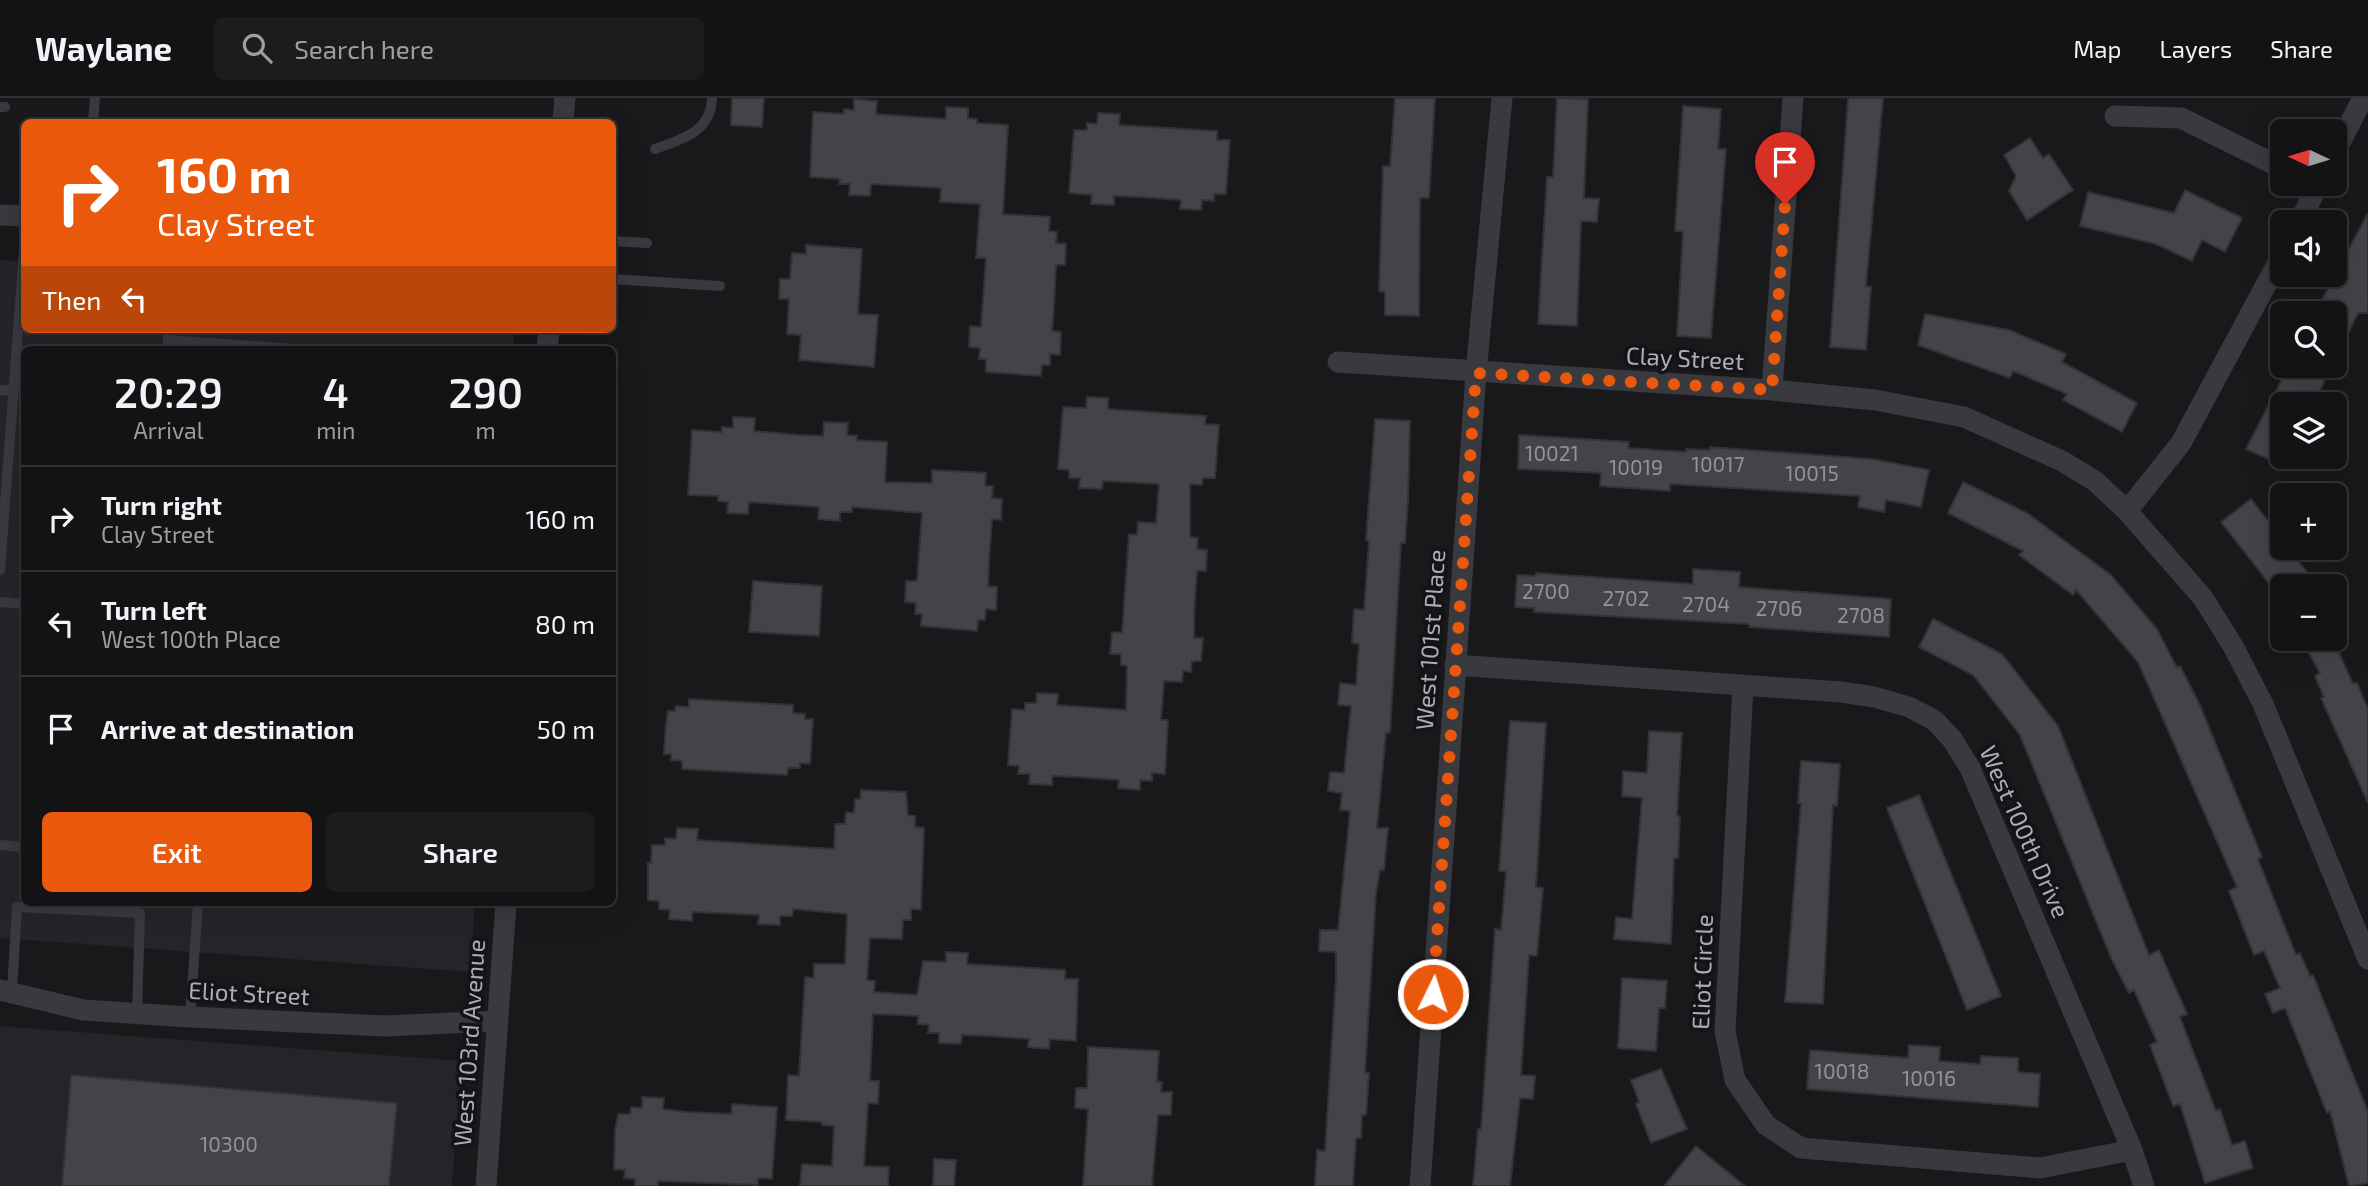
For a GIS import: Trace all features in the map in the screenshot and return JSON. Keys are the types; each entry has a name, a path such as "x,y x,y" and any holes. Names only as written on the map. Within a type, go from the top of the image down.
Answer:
{"street":[{"path":"563,119 565,98"},
{"name":"West 101st Place","path":"1420,1186 1476,373 1502,98"},
{"path":"1772,390 1793,98"},
{"path":"2347,129 2363,98"},
{"path":"2115,116 2180,118 2270,162"},
{"path":"0,215 21,216"},
{"path":"2127,510 2181,443 2270,277"},
{"name":"Clay Street","path":"1338,362 1772,390 1875,400 1964,417 2062,461 2095,481 2127,510 2203,598 2233,646 2263,704 2368,959"},
{"name":"West 100th Drive","path":"1455,665 1874,697 1909,707 1934,720 1952,739 1970,768 2133,1150 2144,1186"},
{"name":"Eliot Circle","path":"1743,686 1725,1031 1735,1080 1766,1125 1801,1148 2040,1168 2133,1150"},
{"name":"West 103rd Avenue","path":"486,1186 506,906"},
{"name":"Eliot Street","path":"6,990 83,1010 137,1014 385,1026 498,1021"}],"lane":[{"path":"93,119 95,98"},
{"path":"654,149 689,136 704,126 711,110 712,98"},
{"path":"616,241 647,243"},
{"path":"616,279 720,286"},
{"path":"0,570 4,462 14,391 21,293"},
{"path":"168,340 221,346"},
{"path":"0,390 14,391"},
{"path":"0,602 21,604"},
{"path":"0,845 21,847"},
{"path":"190,1017 198,906"},
{"path":"6,990 17,907 141,908 137,1014"}],"shaded area":[{"path":"0,260 21,262 21,333 515,333 513,346 21,346 21,906 475,906 470,972 0,938"},
{"path":"0,1026 461,1061 452,1186 0,1186"}],"building":[{"path":"732,98 764,98 762,127 731,125"},
{"path":"1395,98 1435,98 1429,198 1420,198 1419,316 1385,315 1385,292 1379,291 1383,166 1390,166"},
{"path":"1557,98 1588,99 1584,198 1599,199 1597,222 1581,221 1577,326 1538,324 1547,177 1553,177"},
{"path":"1848,98 1883,98 1866,286 1871,287 1866,350 1830,347"},
{"path":"854,99 877,101 876,114 946,119 946,107 968,108 968,118 977,119 977,123 1008,125 1003,214 1050,217 1049,231 1057,232 1056,243 1066,244 1065,265 1056,265 1052,331 1061,332 1060,355 1050,354 1050,365 1042,365 1041,376 986,372 986,359 979,359 980,348 969,347 970,326 981,327 986,258 976,258 980,204 940,202 941,188 871,184 870,196 849,195 850,184 839,184 840,179 810,177 813,112 844,114 844,109 854,110"},
{"path":"1683,106 1721,109 1718,149 1726,149 1711,338 1677,336 1683,231 1675,231"},
{"path":"1098,113 1120,114 1119,125 1217,131 1217,140 1230,140 1226,194 1214,194 1214,201 1202,200 1201,210 1180,209 1181,200 1139,197 1114,196 1114,205 1091,204 1092,195 1069,193 1074,130 1087,130 1087,123 1097,124"},
{"path":"2030,138 2043,158 2049,154 2073,190 2027,220 2009,191 2016,176 2004,155"},
{"path":"2185,190 2242,218 2225,252 2202,240 2192,261 2156,244 2080,226 2088,192 2174,213"},
{"path":"2368,213 2368,313 2358,313 2347,335 2347,301 2321,301 2329,287 2347,287 2347,253"},
{"path":"806,245 862,249 858,314 878,315 874,367 799,360 801,335 787,334 789,299 779,299 780,279 790,279 792,253 806,254"},
{"path":"1925,314 2009,330 2066,354 2062,362 2137,403 2122,432 2063,400 2067,394 2013,371 2010,378 1918,345"},
{"path":"2283,378 2326,378 2319,392 2276,392"},
{"path":"1087,397 1108,398 1108,409 1206,416 1205,424 1219,425 1215,478 1203,478 1202,485 1190,484 1190,537 1198,538 1197,549 1207,550 1206,571 1197,571 1194,613 1194,638 1203,638 1201,661 1192,661 1191,672 1183,671 1182,682 1164,681 1161,720 1168,720 1165,774 1152,773 1152,781 1140,780 1140,790 1118,788 1119,780 1077,777 1052,776 1052,785 1029,784 1030,774 1018,774 1019,766 1008,765 1012,709 1025,710 1025,703 1036,703 1037,693 1058,694 1057,705 1126,710 1127,666 1121,665 1121,654 1110,654 1112,632 1122,633 1129,534 1137,535 1138,522 1156,523 1159,484 1103,481 1102,489 1079,488 1080,478 1069,478 1069,470 1058,469 1063,407 1086,408"},
{"path":"2270,403 2270,460 2246,449"},
{"path":"733,417 755,418 754,431 799,435 823,436 824,422 848,423 847,435 857,436 856,440 887,442 885,482 932,483 932,470 986,473 985,486 993,486 992,498 1002,499 1001,520 992,519 989,562 988,586 997,587 996,610 986,609 985,620 978,620 977,631 921,626 922,614 915,614 916,603 905,602 906,581 917,581 922,513 852,507 852,512 840,512 840,521 818,519 819,507 749,502 748,514 727,513 728,502 718,501 718,496 688,495 692,430 722,432 722,427 733,428"},
{"path":"1375,419 1410,421 1408,502 1405,543 1401,543 1390,733 1386,733 1377,828 1388,828 1384,870 1380,870 1376,893 1365,1073 1369,1073 1366,1115 1362,1115 1361,1138 1356,1138 1353,1186 1315,1186 1317,1150 1325,1151 1336,977 1336,952 1319,951 1320,930 1338,930 1350,811 1340,810 1342,793 1328,791 1330,772 1344,773 1351,706 1338,705 1340,683 1356,685 1359,644 1352,643 1354,609 1364,610"},
{"path":"1519,435 1629,442 1628,448 1686,452 1686,449 1710,450 1710,447 1872,459 1929,470 1921,507 1886,500 1884,512 1858,507 1860,496 1670,484 1670,491 1600,486 1601,473 1518,469"},
{"path":"1963,482 2027,513 2111,575 2157,629 2177,668 2180,666 2199,703 2262,857 2258,859 2296,955 2300,953 2310,976 2313,975 2368,1112 2368,1183 2349,1186 2330,1111 2327,1113 2285,1008 2273,1013 2265,994 2280,988 2264,951 2254,955 2229,891 2237,887 2138,662 2076,590 2073,595 2019,555 2023,551 1948,513"},
{"path":"2251,499 2270,524 2270,560 2297,560 2309,574 2270,574 2270,585 2221,522"},
{"path":"1693,569 1740,572 1739,587 1891,599 1889,637 1749,627 1749,624 1534,612 1534,608 1515,607 1517,575 1536,576 1536,573 1693,584"},
{"path":"753,581 822,586 819,636 749,632"},
{"path":"1933,619 2002,654 2058,726 2149,955 2159,950 2187,1014 2180,1017 2216,1111 2220,1109 2232,1145 2245,1141 2253,1168 2205,1183 2180,1104 2173,1106 2150,1045 2157,1042 2134,990 2129,993 2112,960 2020,735 1973,675 1919,647"},
{"path":"2308,651 2338,651 2368,709 2368,803 2321,698 2324,697 2315,676 2320,673"},
{"path":"689,699 793,705 793,713 805,714 805,719 813,719 810,764 800,763 800,768 788,768 787,775 682,769 682,761 671,760 671,754 664,754 666,724 668,711 675,711 676,706 689,707"},
{"path":"1510,721 1546,723 1536,887 1543,888 1537,956 1529,955 1521,1075 1535,1076 1533,1099 1520,1098 1510,1186 1473,1186 1478,1129 1481,1130 1495,929 1501,930 1506,872 1499,871"},
{"path":"1649,731 1682,733 1677,816 1680,816 1678,858 1674,858 1671,944 1614,939 1616,917 1632,919 1642,798 1622,796 1623,771 1647,773"},
{"path":"1801,761 1840,764 1837,806 1833,805 1823,1004 1785,1002 1801,803 1798,803"},
{"path":"861,790 906,792 908,815 915,816 915,827 924,828 921,910 911,909 911,920 903,920 902,939 870,938 867,980 875,981 874,992 917,995 923,961 946,962 946,952 968,953 967,964 1065,970 1065,979 1078,979 1076,1041 1050,1039 1049,1049 1028,1047 1029,1039 962,1035 961,1044 939,1043 939,1033 928,1033 929,1025 918,1024 918,1016 873,1014 870,1081 879,1081 878,1104 868,1103 864,1166 889,1167 888,1186 800,1186 802,1164 832,1166 834,1126 822,1125 822,1122 786,1120 788,1075 799,1076 805,977 814,978 814,964 845,964 847,914 793,909 792,916 780,916 780,925 758,924 759,915 692,912 692,921 669,919 670,910 659,909 659,901 648,900 648,863 651,863 652,845 665,845 665,838 676,839 677,828 698,829 697,840 834,849 835,824 845,824 846,812 854,813 855,799 860,799"},
{"path":"1919,795 2001,996 1967,1010 1887,808"},
{"path":"1622,978 1667,981 1665,1008 1659,1008 1656,1051 1618,1048"},
{"path":"1909,1045 1940,1047 1939,1061 1980,1064 1981,1056 2018,1058 2018,1072 2040,1074 2038,1107 1807,1089 1810,1050 1908,1058"},
{"path":"1088,1047 1159,1051 1157,1082 1162,1082 1161,1092 1172,1092 1171,1115 1158,1115 1152,1186 1083,1186 1088,1109 1075,1108 1076,1088 1087,1088"},
{"path":"1661,1069 1687,1129 1651,1143 1636,1104 1639,1102 1631,1080"},
{"path":"71,1075 397,1103 389,1186 62,1186"},
{"path":"642,1097 664,1098 663,1109 686,1112 731,1114 732,1104 777,1107 772,1179 758,1178 758,1185 658,1181 658,1186 635,1186 635,1179 624,1178 625,1170 614,1169 615,1132 618,1114 630,1114 631,1107 642,1108"},
{"path":"1696,1146 1745,1186 1664,1186"},
{"path":"934,1159 956,1160 954,1186 933,1186"}],"route":[{"path":"1433,994 1476,373 1772,390 1785,204"}]}
